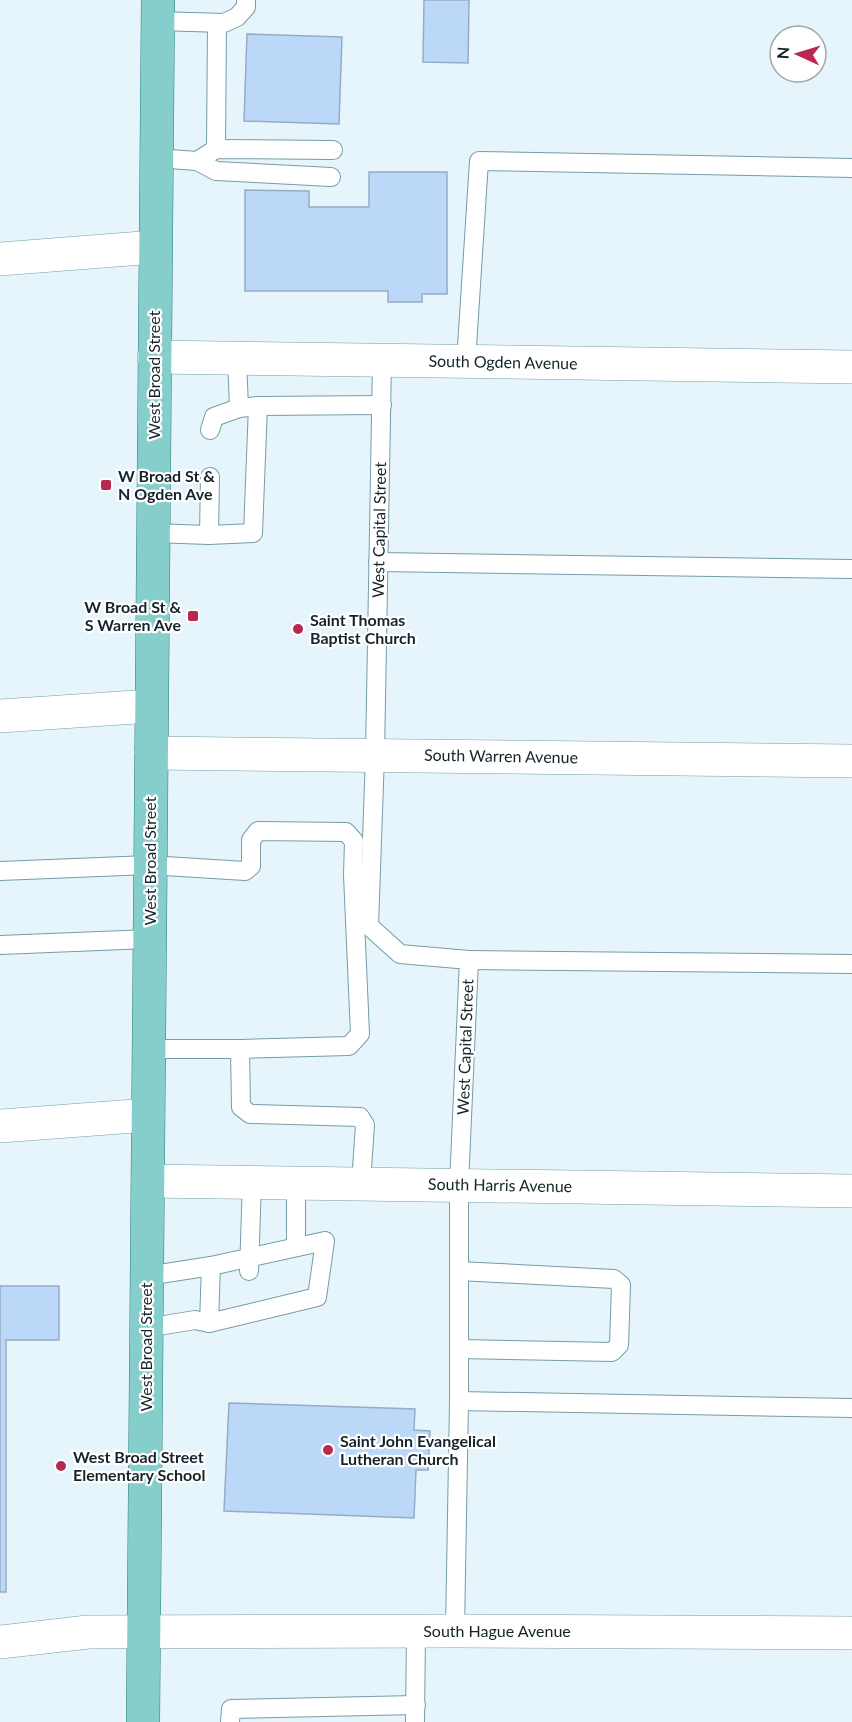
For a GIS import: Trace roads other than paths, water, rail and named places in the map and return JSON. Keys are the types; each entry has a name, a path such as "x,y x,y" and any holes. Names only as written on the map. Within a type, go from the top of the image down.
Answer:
{"main road":[{"name":"West Broad Street","path":"142,1722 157,10"}],"street":[{"path":"0,259 155,247"},
{"name":"South Ogden Avenue","path":"154,357 852,367"},
{"path":"0,716 151,706"},
{"name":"South Warren Avenue","path":"151,753 852,761"},
{"path":"0,1126 148,1115"},
{"name":"South Harris Avenue","path":"148,1181 852,1191"},
{"name":"South Hague Avenue","path":"0,1642 88,1632 455,1630 852,1633"}],"lane":[{"path":"157,10 220,23 242,12 246,6 246,0"},
{"path":"216,148 220,23"},
{"path":"197,160 216,148 333,150"},
{"path":"156,158 197,160 216,171 331,177"},
{"path":"466,362 479,161 852,168"},
{"path":"237,359 239,408"},
{"name":"West Capital Street","path":"382,361 375,755 369,926 400,954 469,960 459,1185 459,1401 455,1630"},
{"path":"210,430 214,417 239,408 382,405"},
{"path":"153,533 209,535 253,533 258,406"},
{"path":"209,535 210,477"},
{"path":"378,562 852,569"},
{"path":"0,871 149,865 245,871 251,866 250,840 258,831 346,832 354,841 353,875 360,1034 349,1046 148,1049"},
{"path":"0,945 149,939"},
{"path":"469,960 852,964"},
{"path":"240,1049 241,1107 250,1114 360,1117 365,1125 361,1183"},
{"path":"249,1264 252,1181"},
{"path":"287,1253 296,1182"},
{"path":"146,1328 195,1320 209,1323 248,1309 281,1301 317,1297 325,1241 249,1264 211,1266 147,1276"},
{"path":"209,1323 211,1266"},
{"path":"459,1271 614,1279 621,1285 619,1345 612,1352 459,1349"},
{"path":"459,1401 852,1408"},
{"path":"230,1722 231,1709 415,1713 416,1632"}],"place":[{"name":"W Broad St & N Ogden Ave","path":"106,485"},
{"name":"W Broad St & S Warren Ave","path":"193,616"},
{"name":"Saint Thomas Baptist Church","path":"298,629"},
{"name":"Saint John Evangelical Lutheran Church","path":"328,1450"},
{"name":"West Broad Street Elementary School","path":"61,1466"}]}
